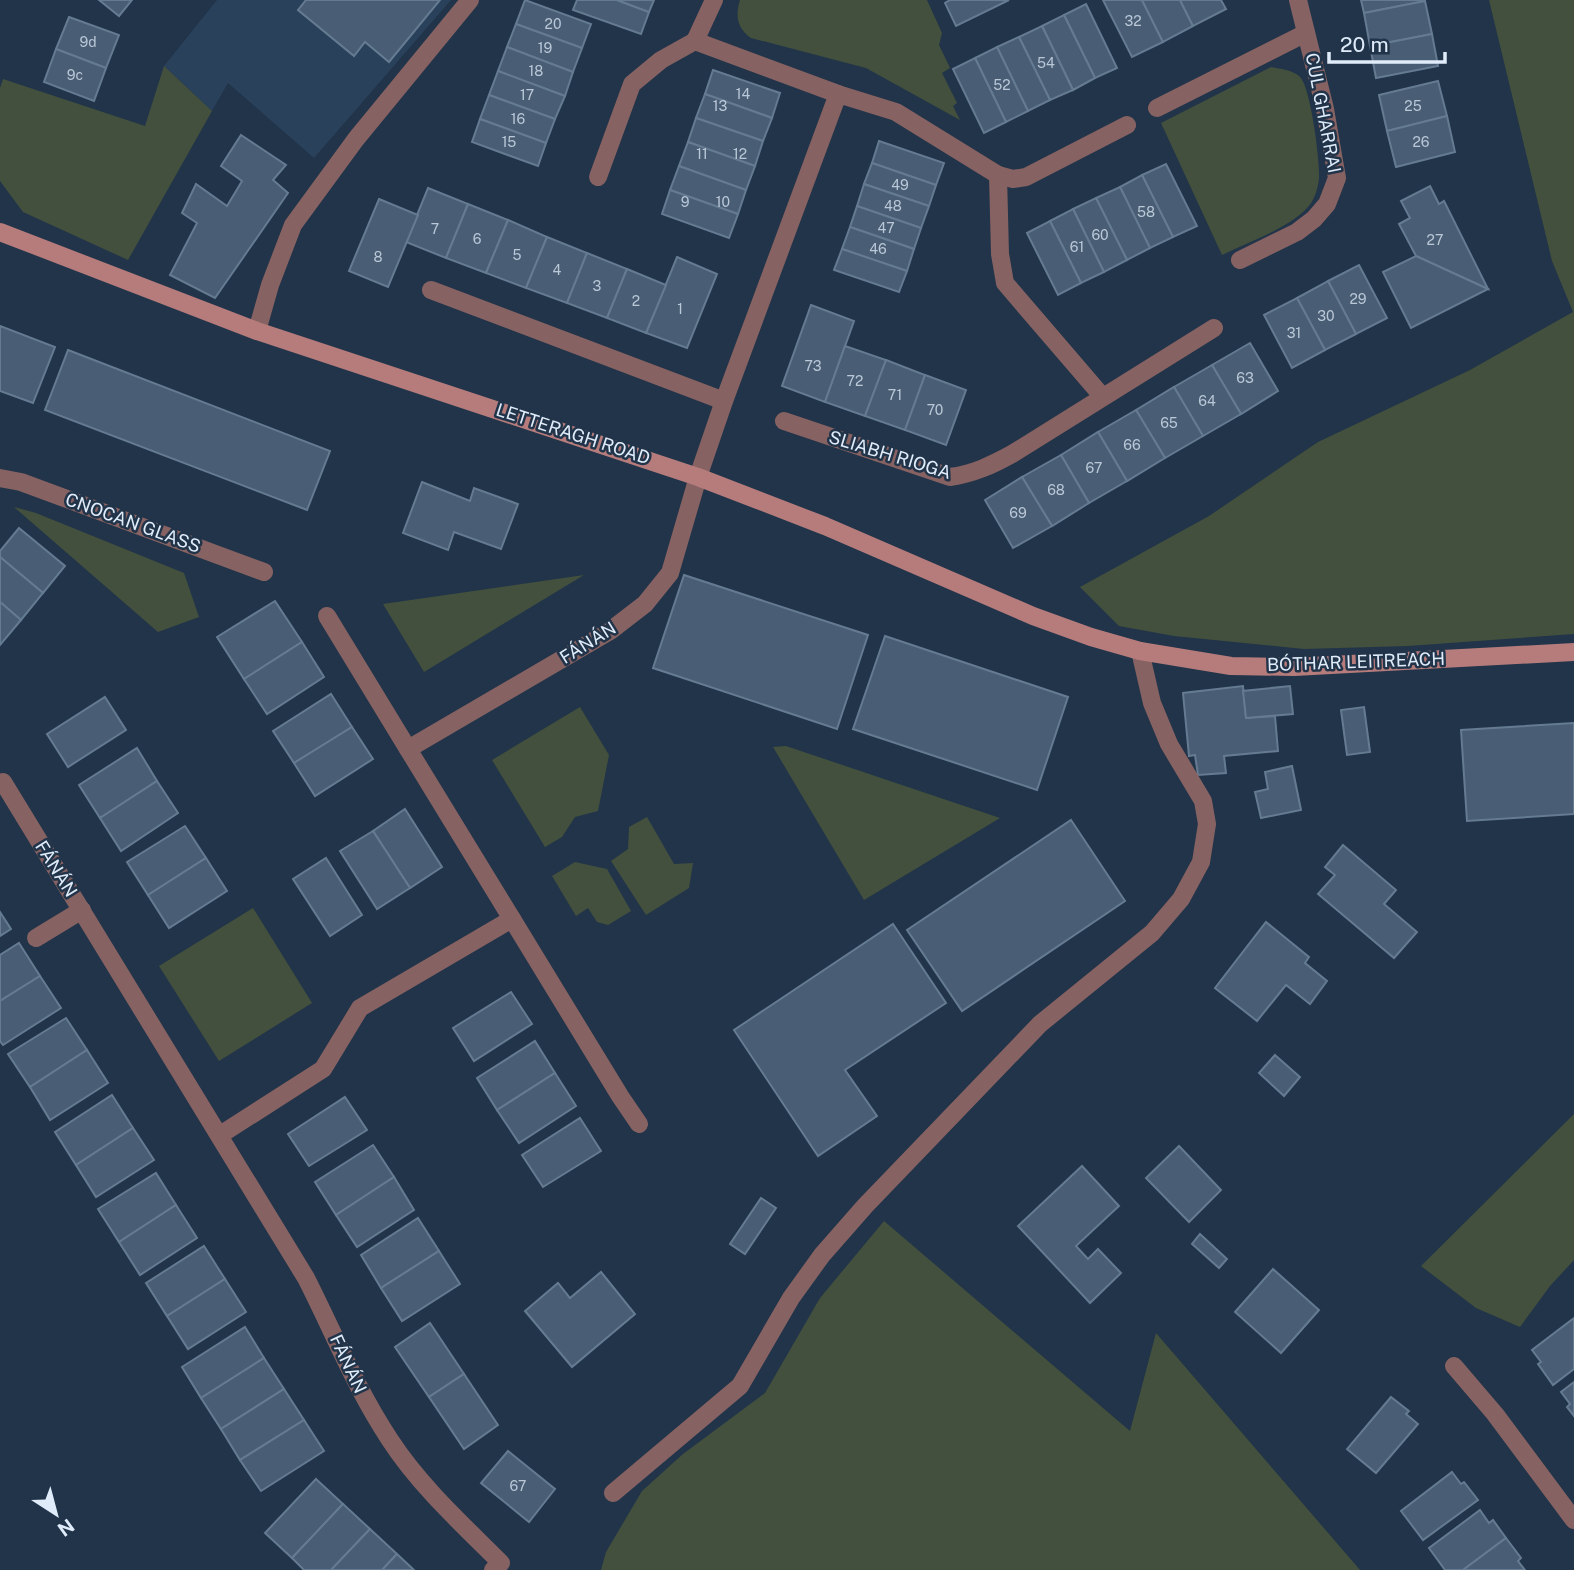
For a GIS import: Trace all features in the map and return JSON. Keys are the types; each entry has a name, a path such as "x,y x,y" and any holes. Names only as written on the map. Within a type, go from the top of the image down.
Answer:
{"street":[{"path":"257,331 270,285 293,225 356,139 470,0"},
{"path":"598,177 632,83 662,60 695,41 714,0"},
{"name":"CUL GHARRAI","path":"1240,260 1297,232 1314,219 1328,204 1337,178 1325,109 1298,0"},
{"path":"1157,108 1306,33"},
{"path":"695,41 838,94 896,112 998,175 1013,179 1026,177 1127,125"},
{"path":"698,477 838,94"},
{"path":"998,175 1000,254 1005,284 1102,396"},
{"name":"LETTERAGH ROAD","path":"0,232 257,331 698,477 825,526 1033,615 1091,637 1140,651"},
{"path":"431,290 724,401"},
{"name":"SLIABH RIOGA","path":"783,421 950,477 965,475 995,464 1214,328"},
{"name":"FÁNÁN","path":"408,749 610,631 645,604 670,573 698,477"},
{"name":"CNOCAN GLASS","path":"0,478 21,482 264,572"},
{"path":"327,616 639,1124"},
{"path":"613,1493 740,1386 791,1298 822,1255 865,1206 1040,1024 1152,933 1181,899 1201,862 1207,824 1202,801 1169,744 1152,703 1140,651"},
{"name":"BÓTHAR LEITREACH","path":"1140,651 1231,666 1294,667 1574,652"},
{"name":"FÁNÁN","path":"2,782 306,1279 333,1330 358,1388 388,1437 433,1493 501,1563 493,1570"},
{"path":"36,937 82,911"},
{"path":"220,1135 323,1069 360,1008 512,919"},
{"path":"1454,1366 1495,1414 1574,1520"}],"shaded area":[{"path":"217,0 451,0 314,158 228,83 212,111 164,66"}],"green space":[{"path":"740,0 927,0 942,33 939,45 950,68 942,73 957,103 953,106 960,120 866,68 751,38 738,21"},
{"path":"1489,0 1574,0 1574,634 1408,646 1304,649 1174,636 1119,626 1080,587 1209,516 1318,442 1470,370 1573,312 1552,261"},
{"path":"164,66 212,111 128,260 23,212 0,181 0,88 3,79 145,126"},
{"path":"1271,67 1295,73 1305,85 1316,142 1319,169 1317,190 1309,205 1290,222 1222,255 1161,123"},
{"path":"14,507 36,513 184,573 199,617 158,632"},
{"path":"584,575 424,672 383,604"},
{"path":"580,707 609,755 598,811 575,817 562,837 545,847 492,760"},
{"path":"786,746 1000,818 864,900 773,747"},
{"path":"647,817 674,864 693,863 689,888 646,915 611,861 628,849 629,827"},
{"path":"575,862 607,869 631,911 608,925 597,922 588,908 576,916 552,876"},
{"path":"253,908 312,1003 219,1061 159,966"},
{"path":"1574,1114 1574,1260 1550,1286 1520,1327 1476,1308 1421,1266"},
{"path":"884,1221 1130,1431 1156,1333 1360,1570 601,1570 606,1552 642,1491 683,1454 765,1393 820,1298"}],"building":[{"path":"99,0 132,0 119,16"},
{"path":"306,0 440,0 389,62 365,42 354,56 298,10"},
{"path":"525,0 591,24 582,48 516,24"},
{"path":"577,0 617,0 649,12 641,34 573,10"},
{"path":"617,0 654,0 649,12"},
{"path":"950,0 1009,0 956,26 945,3"},
{"path":"1103,0 1142,0 1163,42 1132,57"},
{"path":"1142,0 1180,0 1193,26 1163,42"},
{"path":"1180,0 1221,0 1226,9 1193,26"},
{"path":"1361,0 1425,0 1425,1 1364,13"},
{"path":"1425,1 1432,34 1370,46 1364,13"},
{"path":"1086,4 1117,68 1095,78 1064,15"},
{"path":"1064,15 1095,78 1073,90 1042,26"},
{"path":"69,17 119,35 106,68 56,49"},
{"path":"516,24 582,48 573,72 507,47"},
{"path":"1042,26 1073,90 1050,100 1019,37"},
{"path":"1432,34 1438,66 1376,78 1370,46"},
{"path":"1019,37 1050,100 1028,111 997,47"},
{"path":"507,47 573,72 565,96 498,71"},
{"path":"997,47 1028,111 1006,122 975,58"},
{"path":"56,49 106,68 94,101 44,82"},
{"path":"975,58 1006,122 984,133 953,69"},
{"path":"713,70 780,93 772,118 705,94"},
{"path":"498,71 565,96 555,119 489,95"},
{"path":"1438,81 1447,116 1387,131 1379,95"},
{"path":"705,94 772,118 763,141 696,118"},
{"path":"489,95 555,119 546,143 480,119"},
{"path":"1447,116 1455,152 1396,167 1387,131"},
{"path":"696,118 763,141 755,166 688,142"},
{"path":"480,119 546,143 538,166 472,142"},
{"path":"241,135 286,165 273,180 288,193 215,298 170,275 197,223 182,213 196,184 227,206 242,181 221,166"},
{"path":"879,141 944,163 936,185 872,163"},
{"path":"688,142 755,166 746,190 679,166"},
{"path":"872,163 936,185 929,206 864,184"},
{"path":"1166,164 1197,226 1173,237 1142,175"},
{"path":"679,166 746,190 738,214 670,190"},
{"path":"1142,175 1173,237 1150,248 1120,187"},
{"path":"864,184 929,206 921,228 857,206"},
{"path":"1430,186 1439,204 1444,201 1488,289 1416,256 1399,224 1410,218 1401,201"},
{"path":"1120,187 1150,248 1127,260 1096,198"},
{"path":"428,188 468,204 446,258 406,242"},
{"path":"670,190 738,214 729,238 662,214"},
{"path":"1096,198 1127,260 1104,272 1073,209"},
{"path":"379,199 418,215 388,287 349,271"},
{"path":"468,204 508,220 486,273 446,258"},
{"path":"857,206 921,228 914,249 850,227"},
{"path":"1073,209 1104,272 1081,283 1050,221"},
{"path":"508,220 547,237 526,288 486,273"},
{"path":"1050,221 1081,283 1058,295 1027,233"},
{"path":"850,227 914,249 907,271 842,249"},
{"path":"547,237 587,253 567,303 526,288"},
{"path":"842,249 907,271 899,292 834,270"},
{"path":"587,253 627,269 607,318 567,303"},
{"path":"1416,256 1488,289 1411,328 1383,272"},
{"path":"677,257 717,274 687,348 646,333"},
{"path":"1359,265 1387,318 1356,334 1328,281"},
{"path":"627,269 666,285 646,333 607,318"},
{"path":"1328,281 1356,334 1325,350 1297,298"},
{"path":"1297,298 1325,350 1292,368 1264,315"},
{"path":"811,305 854,321 825,402 782,386"},
{"path":"0,326 55,347 33,403 0,391"},
{"path":"1250,343 1278,391 1241,414 1212,365"},
{"path":"845,346 886,360 865,416 825,402"},
{"path":"68,350 330,451 307,510 45,410"},
{"path":"886,360 925,375 905,430 865,416"},
{"path":"1212,365 1241,414 1203,436 1174,387"},
{"path":"925,375 966,390 946,445 905,430"},
{"path":"1174,387 1203,436 1165,458 1136,410"},
{"path":"1136,410 1165,458 1127,481 1098,432"},
{"path":"1098,432 1127,481 1089,503 1061,455"},
{"path":"1061,455 1089,503 1052,526 1022,477"},
{"path":"1022,477 1052,526 1013,548 985,500"},
{"path":"422,482 470,501 474,488 518,504 501,549 454,532 448,550 403,533"},
{"path":"19,528 65,566 43,593 0,557 0,551"},
{"path":"0,557 43,593 21,620 0,602"},
{"path":"684,575 868,635 837,729 653,668"},
{"path":"275,601 302,642 244,679 217,637"},
{"path":"0,602 21,620 0,645"},
{"path":"885,636 1068,697 1037,790 853,729"},
{"path":"302,642 324,677 267,714 244,679"},
{"path":"1243,686 1246,718 1275,716 1278,751 1224,756 1226,773 1198,775 1195,755 1189,756 1183,693"},
{"path":"1290,686 1293,714 1246,718 1243,691"},
{"path":"331,694 352,727 294,763 273,731"},
{"path":"105,697 126,730 68,767 47,734"},
{"path":"1364,707 1370,752 1347,755 1341,710"},
{"path":"1574,723 1574,814 1467,821 1461,730"},
{"path":"352,727 373,759 315,796 294,763"},
{"path":"137,748 157,781 100,818 79,785"},
{"path":"1292,766 1301,810 1261,818 1255,792 1268,789 1265,772"},
{"path":"157,781 178,813 121,851 100,818"},
{"path":"405,809 442,867 410,888 373,831"},
{"path":"1071,820 1125,901 962,1011 907,930"},
{"path":"185,826 206,858 148,895 127,862"},
{"path":"373,831 410,888 377,909 340,851"},
{"path":"1343,845 1396,890 1384,904 1417,932 1394,958 1318,894 1335,875 1325,867"},
{"path":"206,858 227,891 169,928 148,895"},
{"path":"326,858 362,915 330,936 293,879"},
{"path":"0,912 11,929 0,936"},
{"path":"1266,922 1309,957 1305,963 1327,981 1310,1004 1286,985 1257,1021 1215,988"},
{"path":"893,924 946,1003 845,1070 877,1116 818,1156 734,1030"},
{"path":"19,943 40,976 0,1001 0,955"},
{"path":"40,976 61,1008 3,1045 0,1041 0,1001"},
{"path":"511,992 532,1024 474,1061 453,1028"},
{"path":"66,1018 87,1050 30,1087 8,1054"},
{"path":"535,1041 555,1073 497,1110 477,1078"},
{"path":"87,1050 108,1083 50,1120 30,1087"},
{"path":"1275,1055 1300,1077 1284,1096 1259,1073"},
{"path":"555,1073 576,1106 519,1143 497,1110"},
{"path":"112,1095 133,1128 76,1165 55,1132"},
{"path":"345,1097 367,1130 309,1166 288,1134"},
{"path":"580,1118 601,1151 543,1187 522,1155"},
{"path":"133,1128 154,1160 96,1197 76,1165"},
{"path":"373,1145 394,1177 336,1215 315,1182"},
{"path":"1179,1146 1221,1190 1189,1222 1146,1178"},
{"path":"1082,1166 1119,1206 1076,1246 1088,1259 1098,1249 1121,1273 1090,1303 1018,1226"},
{"path":"156,1173 176,1205 119,1242 98,1209"},
{"path":"394,1177 414,1210 357,1247 336,1215"},
{"path":"761,1198 776,1208 745,1254 730,1244"},
{"path":"176,1205 197,1238 140,1275 119,1242"},
{"path":"418,1218 439,1251 381,1288 361,1255"},
{"path":"1200,1234 1227,1259 1219,1268 1192,1244"},
{"path":"204,1246 225,1279 167,1316 146,1283"},
{"path":"439,1251 460,1284 402,1321 381,1288"},
{"path":"1273,1269 1319,1310 1281,1353 1235,1312"},
{"path":"601,1272 635,1314 572,1367 525,1311 558,1283 570,1298"},
{"path":"225,1279 246,1312 188,1349 167,1316"},
{"path":"1574,1318 1574,1369 1553,1385 1532,1350"},
{"path":"430,1323 464,1374 429,1397 395,1347"},
{"path":"245,1327 264,1358 201,1398 182,1367"},
{"path":"264,1358 284,1389 221,1429 201,1398"},
{"path":"464,1374 498,1425 464,1449 429,1397"},
{"path":"1574,1382 1574,1416 1567,1407 1570,1404 1561,1392"},
{"path":"284,1389 304,1420 240,1460 221,1429"},
{"path":"1391,1397 1409,1411 1406,1414 1418,1424 1376,1473 1347,1449"},
{"path":"304,1420 324,1451 261,1491 240,1460"},
{"path":"508,1451 555,1489 529,1522 481,1483"},
{"path":"1452,1472 1478,1500 1423,1540 1401,1511"},
{"path":"316,1479 343,1504 292,1558 265,1533"},
{"path":"343,1504 370,1529 331,1570 304,1570 292,1558"},
{"path":"1480,1510 1489,1523 1493,1520 1506,1538 1463,1570 1445,1570 1429,1548"},
{"path":"370,1529 397,1554 382,1570 331,1570"},
{"path":"1506,1538 1521,1558 1518,1561 1525,1570 1463,1570"},
{"path":"397,1554 414,1570 382,1570"}]}
